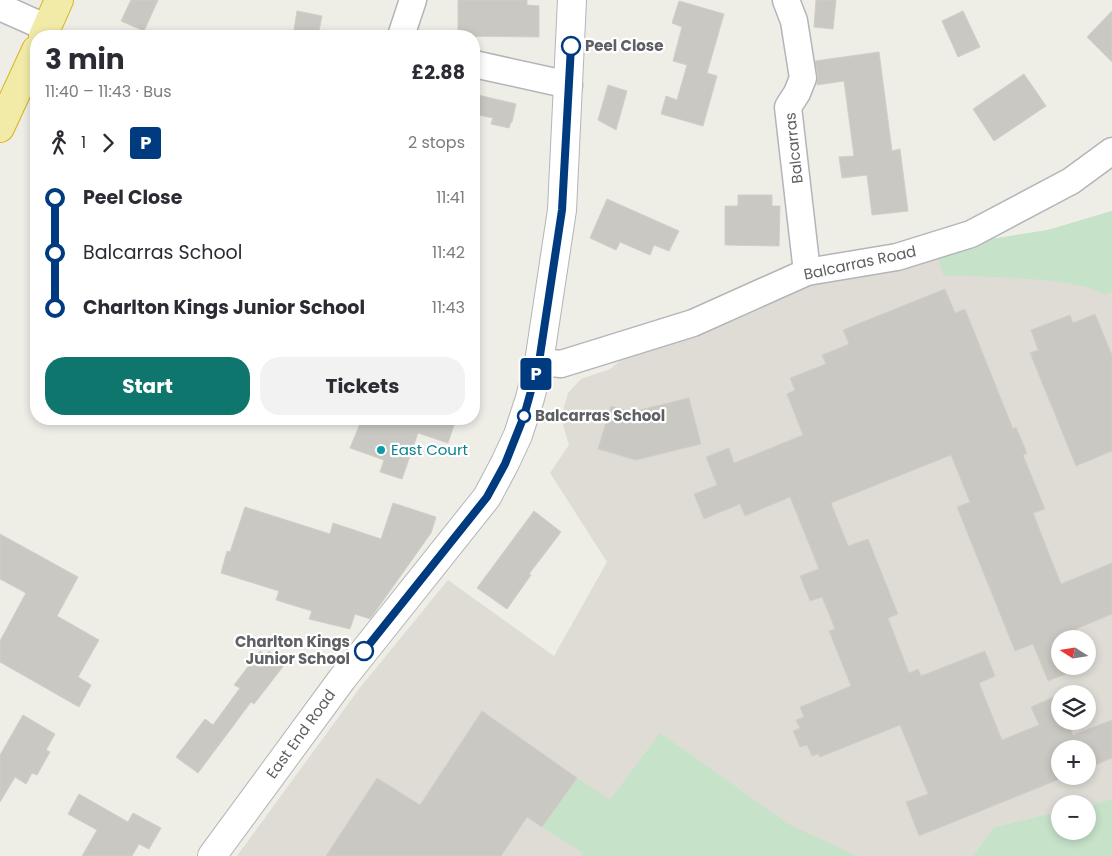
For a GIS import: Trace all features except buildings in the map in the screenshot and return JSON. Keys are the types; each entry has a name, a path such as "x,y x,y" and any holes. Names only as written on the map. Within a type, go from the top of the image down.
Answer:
{"highway":[{"path":"46,30 60,0"},
{"path":"0,128 30,64"}],"street":[{"path":"403,30 413,0"},
{"name":"East End Road","path":"212,856 342,679 487,497 505,464 518,434 539,362 562,210 572,0"},
{"name":"Balcarras","path":"786,0 794,21 803,78 797,93 788,107 807,272"},
{"path":"0,7 31,30"},
{"path":"480,65 569,85"},
{"name":"Balcarras Road","path":"539,362 561,364 693,323 807,272 897,257 971,234 1071,181 1112,151"}],"shaded area":[{"name":"Balcarras School","path":"1112,211 1112,799 1096,803 1096,795 1051,795 1051,813 994,827 973,856 237,856 359,689 448,580 554,656 607,562 550,473 569,445 561,418 568,393 581,379 610,369 632,351 810,284 973,242 1048,230"}],"green space":[{"path":"1112,211 1112,292 1104,295 1093,289 1075,284 1053,281 1003,277 944,276 937,255 973,242 1048,230"},
{"path":"660,733 788,824 857,856 581,856 583,853 542,827 577,778 610,800"},
{"path":"1112,799 1112,856 973,856 994,827 1051,813 1051,840 1096,840 1096,803"}],"bus line":[{"name":"P","path":"364,651 487,497 505,464 518,434 539,362 562,210 571,46"}],"place":[{"name":"Peel Close","path":"571,46"},
{"name":"Balcarras School","path":"524,416"},
{"name":"East Court","path":"381,450"},
{"name":"Charlton Kings Junior School","path":"364,651"}]}
